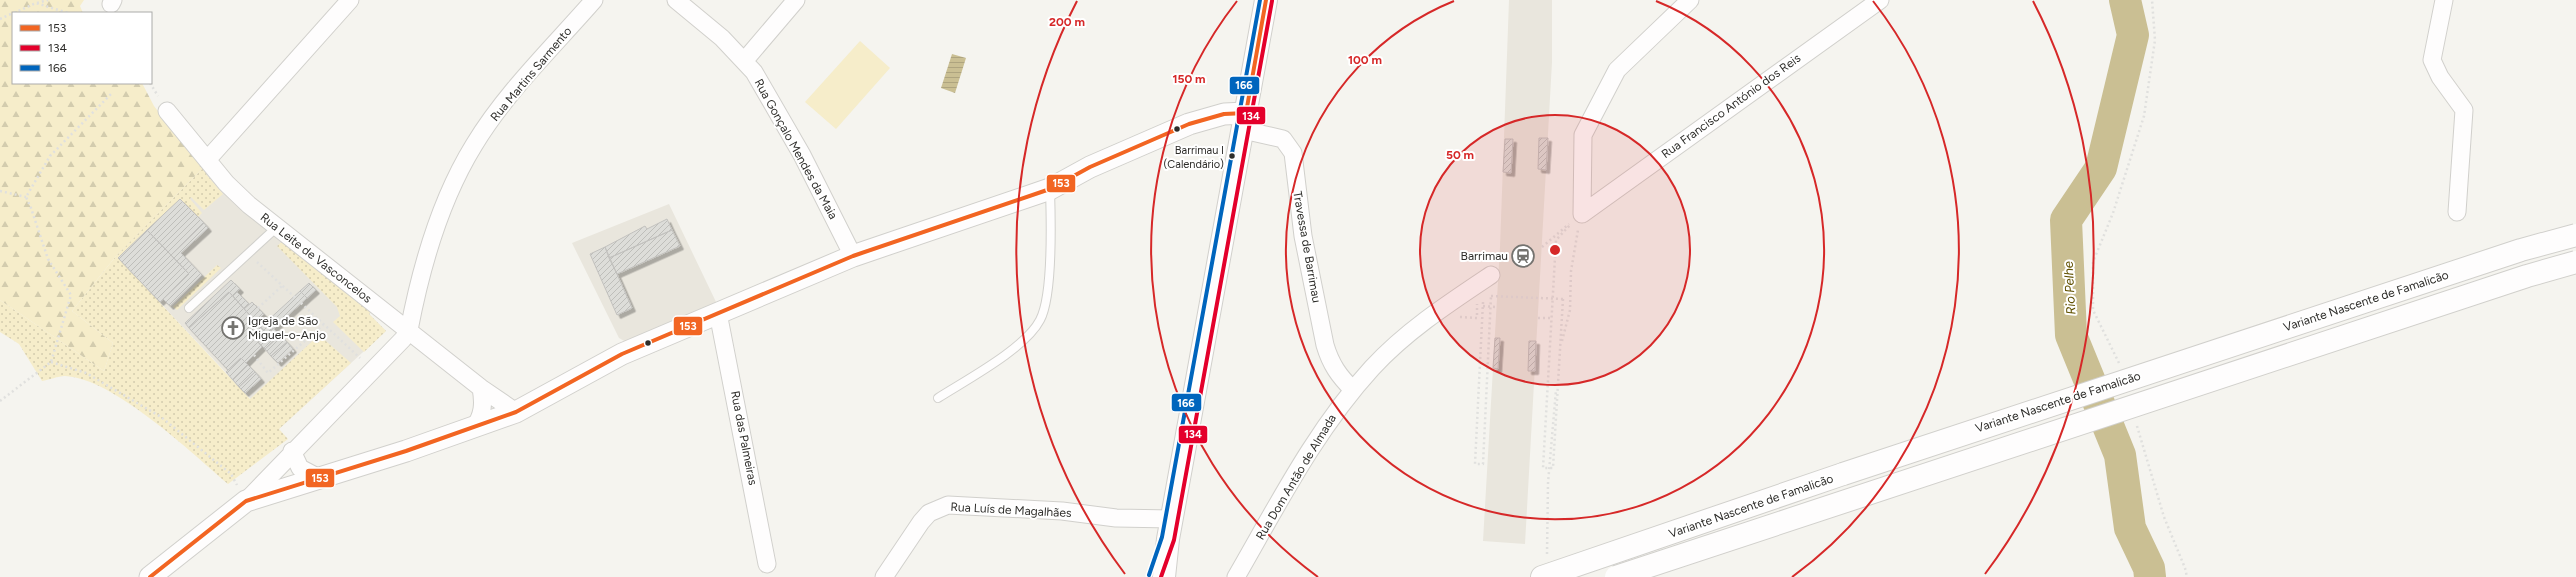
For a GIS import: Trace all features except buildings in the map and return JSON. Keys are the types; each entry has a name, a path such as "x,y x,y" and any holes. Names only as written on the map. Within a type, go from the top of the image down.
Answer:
{"main road":[{"path":"1164,577 1170,529 1266,0"},
{"name":"Variante Nascente de Famalicão","path":"1542,577 2064,400 2521,250 2576,235"},
{"name":"Variante Nascente de Famalicão","path":"1616,577 2527,276 2576,262"},
{"path":"1155,577 1170,529"}],"street":[{"path":"207,160 350,0"},
{"name":"Rua Martins Sarmento","path":"409,330 424,268 438,225 456,178 474,145 498,110 594,0"},
{"name":"Rua Gonçalo Mendes da Maia","path":"676,0 744,60 792,136 853,256"},
{"path":"744,60 796,0"},
{"path":"1582,214 1583,136 1617,70 1690,0"},
{"name":"Rua Francisco António dos Reis","path":"1582,214 1880,0"},
{"path":"2444,0 2432,60 2440,77 2464,110 2457,212"},
{"name":"Rua Leite de Vasconcelos","path":"167,111 207,160 249,205 482,388 516,412"},
{"path":"246,501 474,428 516,412 622,354 853,256 1050,189 1090,167 1178,129 1224,114 1244,121"},
{"name":"Travessa de Barrimau","path":"1244,121 1284,139 1293,154 1303,236 1325,345 1330,362 1339,376 1353,390"},
{"name":"Rua Dom Antão de Almada","path":"1236,577 1310,452 1353,390 1394,347 1417,327 1488,277"},
{"name":"Rua das Palmeiras","path":"718,313 767,564"},
{"path":"150,577 246,501 292,451 390,355 409,330"},
{"path":"474,428 480,419 483,409 482,388"},
{"path":"292,451 300,468 319,478"},
{"name":"Rua Luís de Magalhães","path":"884,577 921,522 929,513 948,505 1055,511 1116,518 1170,529"}],"lane":[{"path":"938,398 1006,353 1026,337 1039,322 1047,304 1050,189"},
{"path":"189,308 276,227"}],"path":[{"path":"16,12 48,0"},
{"path":"2121,371 2117,356 2093,310 2093,262 2113,213 2144,116 2155,40 2152,0"},
{"path":"36,4 66,12"},
{"path":"0,19 12,13"},
{"path":"26,198 50,156 113,92"},
{"path":"0,191 26,198 32,208 48,260 71,295 51,362 0,401"},
{"path":"1542,247 1582,214"},
{"path":"1488,277 1483,306 1474,464 1483,464 1491,296 1564,299 1553,468 1543,468 1552,318 1556,240 1582,214"},
{"path":"1547,555 1548,484 1559,358 1570,310 1571,271 1582,214"},
{"path":"248,253 361,360"},
{"path":"258,308 282,286"},
{"path":"1483,306 1496,307"},
{"path":"1538,318 1552,318"},
{"path":"254,355 268,372 323,325"},
{"path":"51,362 86,373 160,417 230,474 246,501"},
{"path":"2137,425 2164,517 2185,568 2186,577"}],"shaded area":[{"path":"1509,0 1552,0 1552,62 1525,544 1483,541 1500,247"},
{"path":"952,54 966,58 955,93 941,88"},
{"path":"203,168 371,312 369,314 386,331 279,429 116,256"},
{"path":"669,204 717,304 626,342 619,338 572,243"}],"green space":[{"path":"0,0 84,0 80,6 83,12 12,12 12,84 143,84 154,106 203,168 116,256 72,311 113,343 104,371 0,300"},
{"path":"860,41 890,68 836,129 805,102"},
{"path":"203,168 207,172 206,174 223,194 204,210 191,197 190,199 202,213 198,217 180,199 118,258 250,399 319,335 351,363 279,429 288,439 228,484 151,419 106,389 84,380 65,376 42,381 19,344 0,332 0,300 104,371 113,343 72,311 116,256"},
{"path":"284,240 371,312 369,314 386,331 364,352 333,322 340,316 337,307 277,246"},
{"path":"217,265 221,268 177,310 173,307"}],"waterway":[{"name":"Rio Pelhe","path":"2125,0 2133,35 2101,168 2066,220 2071,335 2120,455 2130,528 2149,568 2150,577"}],"transit line":[{"name":"166","path":"1149,575 1162,537 1260,0"},
{"name":"153","path":"1246,113 1266,0"},
{"name":"134","path":"1161,577 1174,540 1272,1"},
{"name":"153","path":"150,577 246,501 406,451 516,412 622,354 853,256 1050,189 1090,167 1189,124 1224,114 1246,113"}],"place":[{"name":"Barrimau I (Calendário)","path":"1232,156"},
{"name":"Barrimau","path":"1523,256"},
{"name":"Igreja de São Miguel-o-Anjo","path":"233,328"}]}
